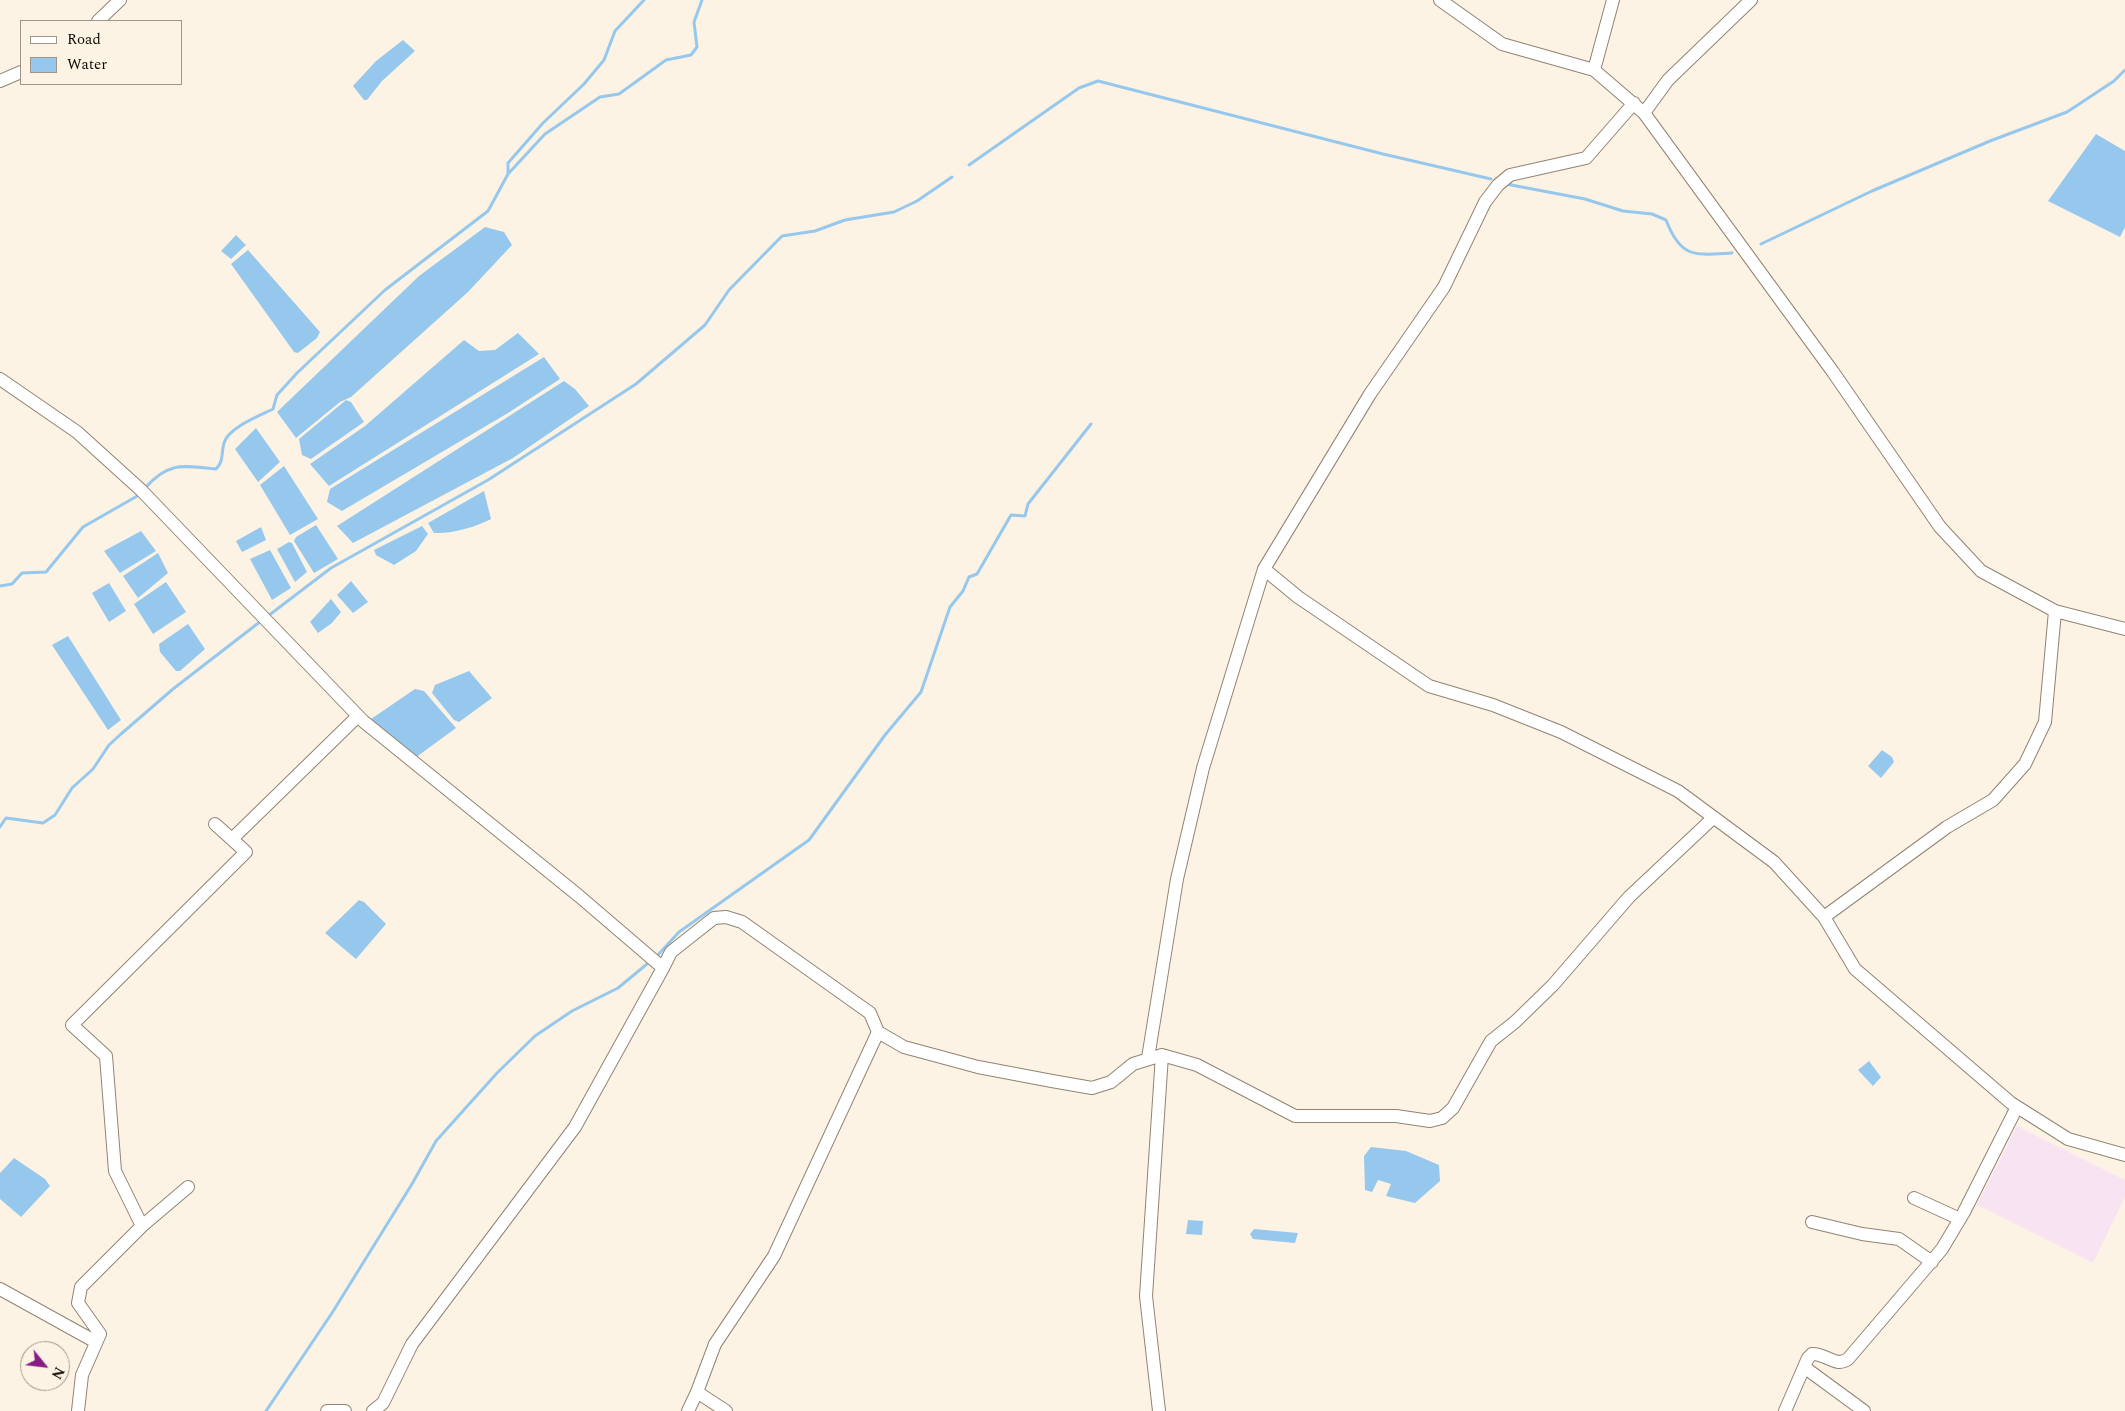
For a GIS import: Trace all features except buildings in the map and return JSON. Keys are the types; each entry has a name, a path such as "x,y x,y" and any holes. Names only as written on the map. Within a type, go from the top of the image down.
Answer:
{"street":[{"path":"99,20 120,0"},
{"path":"1440,0 1502,44 1594,70 1644,113 1833,372 1940,527 1981,572 2055,611 2125,629"},
{"path":"1594,70 1613,0"},
{"path":"1644,113 1668,80 1750,0"},
{"path":"0,80 20,72"},
{"path":"1148,1058 1177,879 1203,768 1264,570 1370,394 1444,287 1485,202 1510,175 1586,158 1634,103"},
{"path":"0,379 77,432 143,493 358,716 579,896 663,968"},
{"path":"1264,570 1298,597 1429,686 1493,705 1562,732 1678,791 1712,819 1774,862 1824,917 1855,969 2017,1108 2068,1139 2125,1155"},
{"path":"1824,917 1947,827 1993,800 2025,764 2045,722 2055,611"},
{"path":"232,839 358,716"},
{"path":"373,1411 383,1404 412,1344 576,1127 671,952 714,918 726,917 742,922 870,1013 878,1032 904,1047 978,1067 1092,1088 1111,1082 1133,1064 1162,1055 1197,1065 1295,1116 1396,1116 1430,1121 1442,1118 1452,1108 1491,1041 1515,1022 1553,985 1629,897 1712,819"},
{"path":"142,1226 115,1171 106,1056 72,1025 246,852 215,824"},
{"path":"688,1411 698,1392 715,1344 774,1256 878,1032"},
{"path":"1159,1411 1146,1296 1162,1055"},
{"path":"1785,1411 1804,1367 1812,1354 1843,1363 1932,1262 1960,1219 2017,1108"},
{"path":"78,1411 82,1375 100,1334 78,1303 81,1288 142,1226 188,1187"},
{"path":"1914,1198 1960,1219"},
{"path":"1812,1222 1862,1234 1898,1239 1932,1262"},
{"path":"0,1289 96,1342"},
{"path":"1804,1367 1864,1411"},
{"path":"698,1392 726,1411"},
{"path":"327,1411 345,1411"}],"shaded area":[{"path":"2017,1126 2125,1180 2125,1197 2093,1263 1977,1205"}],"water":[{"path":"403,40 415,51 382,81 367,100 364,100 353,86 376,61"},
{"path":"2096,134 2125,151 2125,227 2120,237 2048,201"},
{"path":"485,227 504,232 512,245 468,292 351,397 340,402 296,438 277,412 419,276"},
{"path":"236,235 246,245 231,259 221,251"},
{"path":"248,250 320,332 317,338 298,353 294,352 231,264"},
{"path":"518,333 539,354 329,486 310,464 365,426 464,340 479,351 495,350"},
{"path":"544,357 560,379 508,413 342,511 327,502 330,489"},
{"path":"564,381 575,389 589,406 513,458 353,543 337,526"},
{"path":"346,400 351,402 364,422 311,459 302,455 299,439"},
{"path":"256,428 280,462 258,482 235,449"},
{"path":"284,466 318,519 290,535 260,485"},
{"path":"484,491 491,519 464,529 434,533 428,523"},
{"path":"316,525 338,559 314,573 294,541 296,537"},
{"path":"422,526 428,534 416,551 394,565 376,555 374,550"},
{"path":"261,527 266,540 242,552 236,541"},
{"path":"141,531 156,551 120,573 104,551"},
{"path":"289,542 292,543 307,572 295,582 277,549"},
{"path":"270,550 291,588 272,600 250,559"},
{"path":"158,553 168,573 138,598 123,576"},
{"path":"351,581 368,602 353,613 337,595"},
{"path":"166,582 186,612 153,634 134,604"},
{"path":"109,583 126,611 109,622 92,593"},
{"path":"331,599 341,612 332,623 318,633 310,622"},
{"path":"188,624 205,649 180,671 176,671 160,652 159,644"},
{"path":"68,636 121,720 108,730 52,645"},
{"path":"469,671 492,698 459,722 454,720 432,693 435,685"},
{"path":"415,689 424,691 456,728 415,758 371,719"},
{"path":"1882,750 1892,757 1894,762 1881,778 1868,766"},
{"path":"359,900 364,902 386,924 356,959 325,933"},
{"path":"1869,1061 1881,1077 1873,1086 1858,1070"},
{"path":"1371,1147 1406,1151 1439,1165 1440,1181 1415,1203 1386,1196 1391,1184 1378,1180 1372,1192 1365,1190 1364,1156"},
{"path":"14,1158 45,1179 50,1186 21,1217 0,1199 0,1173"},
{"path":"1188,1220 1203,1221 1202,1235 1186,1234"},
{"path":"1254,1229 1298,1233 1295,1243 1253,1239 1250,1234"}],"waterway":[{"path":"508,173 508,163 543,123 584,84 604,60 615,31 644,0"},
{"path":"145,488 169,469 177,467 216,469 221,460 224,443 231,432 273,409 277,395 297,373 385,290 488,211 508,174 545,134 600,97 619,94 666,60 691,55 697,47 694,22 702,0"},
{"path":"1761,244 1872,191 1990,141 2067,112 2114,81 2125,70"},
{"path":"969,165 1079,88 1098,81 1383,154 1491,179"},
{"path":"268,616 331,568 488,480 636,384 705,325 729,290 782,236 815,231 845,220 894,212 917,201 952,177"},
{"path":"1506,184 1585,199 1623,211 1652,214 1666,220 1677,242 1691,252 1699,254 1732,253"},
{"path":"656,957 679,932 809,840 885,735 921,692 950,607 963,591 969,577 977,574 1011,515 1025,516 1028,504 1091,424"},
{"path":"0,586 12,584 22,573 46,572 83,527 139,495"},
{"path":"0,827 6,818 43,823 55,815 72,788 93,769 109,745 173,689 261,621"},
{"path":"266,1411 332,1313 412,1184 436,1141 497,1073 535,1036 572,1011 618,988 647,964"}]}
